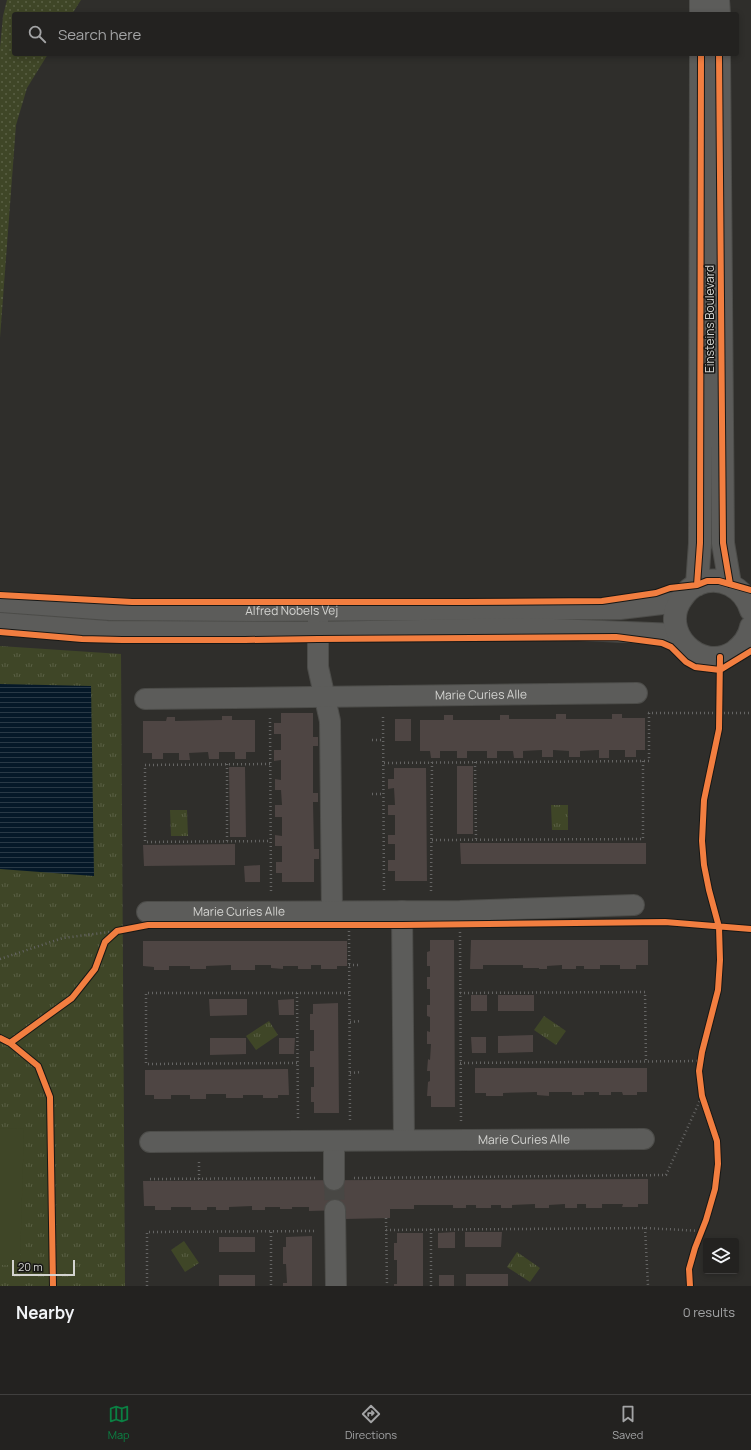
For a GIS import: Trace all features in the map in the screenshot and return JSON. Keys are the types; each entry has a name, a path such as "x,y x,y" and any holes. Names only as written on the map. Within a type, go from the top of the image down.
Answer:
{"street":[{"path":"701,0 701,12"},
{"path":"718,0 719,12"},
{"name":"Einsteins Boulevard","path":"697,584 700,543 701,56"},
{"name":"Einsteins Boulevard","path":"719,56 723,543 730,584"},
{"path":"750,605 741,592 730,584 719,581 708,581 697,584 686,592 679,602 675,619 678,634 688,648 697,654 708,658 730,654 739,648 746,640 751,630"},
{"name":"Alfred Nobels Vej","path":"0,602 110,610 318,611 620,609 679,602"},
{"path":"318,611 318,668 330,721 341,912"},
{"name":"Alfred Nobels Vej","path":"0,623 107,631 318,632 529,628 678,634"},
{"name":"Marie Curies Alle","path":"145,699 636,693"},
{"name":"Marie Curies Alle","path":"147,912 393,912 634,905"},
{"path":"393,912 404,1140"},
{"name":"Marie Curies Alle","path":"150,1142 644,1139"},
{"path":"334,1179 342,1141"},
{"path":"335,1210 336,1286"}],"path":[{"path":"636,693 641,713 751,713"},
{"path":"383,696 384,794 393,912"},
{"path":"270,698 271,912"},
{"path":"384,763 649,761 649,713"},
{"path":"372,740 383,740"},
{"path":"432,840 643,839 643,761"},
{"path":"431,911 432,762"},
{"path":"475,762 476,840"},
{"path":"227,764 227,842"},
{"path":"270,764 145,765 145,842 271,841"},
{"path":"372,794 384,794"},
{"path":"460,911 461,1140"},
{"path":"341,912 350,965 350,1073 342,1141"},
{"path":"0,959 63,938 124,930"},
{"path":"109,938 116,931"},
{"path":"350,965 361,965"},
{"path":"460,993 645,992 646,1062"},
{"path":"297,1064 146,1064 146,993 350,993"},
{"path":"297,993 298,1141"},
{"path":"350,1022 362,1021"},
{"path":"460,1063 700,1061"},
{"path":"350,1073 362,1072"},
{"path":"150,1179 386,1179 666,1176 702,1096"},
{"path":"386,1218 387,1286"},
{"path":"386,1230 645,1228 702,1231"},
{"path":"645,1228 648,1286"},
{"path":"431,1229 431,1286"},
{"path":"147,1286 147,1232 335,1231"},
{"path":"270,1232 271,1286"},
{"path":"687,1286 690,1282"}],"green space":[{"path":"7,0 81,0 73,12 12,12 12,56 47,56 27,88 16,125 0,338 0,48 3,16"},
{"path":"0,646 121,654 125,1286 0,1286"},
{"path":"551,805 568,805 568,830 552,830"},
{"path":"170,810 187,810 188,836 171,836"},
{"path":"544,1016 566,1031 556,1045 534,1030"},
{"path":"269,1021 278,1035 256,1050 246,1036"},
{"path":"24,1128 20,1265 0,1265 0,1129"},
{"path":"184,1241 199,1263 185,1272 171,1250"},
{"path":"517,1252 540,1268 530,1282 507,1267"}],"water":[{"path":"0,684 91,686 94,876 0,869"}],"building":[{"path":"281,713 313,713 313,737 318,737 318,746 313,746 313,793 318,793 318,802 313,802 314,849 319,849 319,859 314,859 314,882 282,882 282,873 276,873 276,862 282,862 282,846 275,846 275,835 282,836 282,817 275,817 275,805 282,805 281,790 275,790 275,779 281,780 281,760 274,761 274,750 281,750 281,734 274,734 274,723 281,723"},
{"path":"556,714 566,714 566,719 612,719 612,714 622,714 622,718 645,718 645,750 636,750 636,757 625,757 625,750 609,750 609,758 599,758 599,750 580,751 580,757 569,757 569,751 553,750 553,757 542,757 542,750 523,751 523,758 514,758 513,751 497,751 497,758 487,758 487,751 467,751 467,758 457,758 457,751 440,751 440,758 431,758 430,751 420,751 420,720 444,720 444,715 453,715 453,720 500,720 500,715 509,715 509,719 556,719"},
{"path":"222,716 232,716 232,720 255,720 255,752 246,752 246,759 235,759 235,752 219,752 219,759 209,759 208,752 189,753 190,760 179,760 179,753 163,753 163,759 152,759 152,753 143,753 143,721 166,721 167,717 175,717 175,721 222,720"},
{"path":"395,719 411,719 411,741 395,741"},
{"path":"457,766 473,766 473,834 457,834"},
{"path":"229,767 245,767 246,837 230,837"},
{"path":"394,768 426,768 427,881 395,881 395,871 388,871 388,860 395,860 395,844 388,844 388,835 395,835 395,815 388,815 388,805 395,805 394,788 388,789 388,779 394,779"},
{"path":"460,843 646,843 646,864 461,864"},
{"path":"235,844 235,865 144,866 143,845"},
{"path":"260,865 260,882 245,882 244,866"},
{"path":"430,940 454,940 455,1107 431,1107 431,1096 427,1096 430,1071 427,1071 428,1059 430,1060 431,1044 427,1044 427,1031 430,1032 430,1017 427,1016 427,1005 430,1005 430,989 427,989 427,977 430,977 430,966 427,966 427,952 430,951"},
{"path":"471,940 648,940 648,965 636,965 636,969 620,969 620,965 600,965 600,969 584,969 584,966 576,966 576,969 562,969 562,965 547,966 547,969 539,969 523,968 523,965 483,965 483,969 470,969"},
{"path":"143,941 347,941 347,966 337,966 337,969 321,969 321,965 311,965 311,969 298,969 298,966 283,966 283,969 271,968 271,965 255,965 255,970 231,970 231,965 206,966 206,969 190,969 190,966 169,966 169,970 154,970 154,967 143,966"},
{"path":"471,995 487,995 487,1011 471,1011"},
{"path":"498,995 534,995 534,1011 498,1011"},
{"path":"209,999 247,999 247,1015 210,1016"},
{"path":"294,999 294,1015 279,1015 278,1000"},
{"path":"338,1003 339,1113 314,1113 314,1102 311,1102 311,1087 314,1087 314,1067 310,1067 310,1051 314,1051 314,1030 310,1030 310,1014 313,1014 313,1004"},
{"path":"533,1035 533,1052 498,1053 498,1036"},
{"path":"471,1037 486,1037 486,1053 472,1053"},
{"path":"210,1038 246,1038 246,1054 210,1055"},
{"path":"279,1038 295,1038 294,1054 279,1054"},
{"path":"475,1068 647,1068 647,1092 637,1092 637,1095 623,1095 622,1092 611,1092 611,1095 599,1095 599,1092 584,1092 584,1095 572,1095 572,1092 549,1092 549,1096 537,1095 537,1092 503,1093 503,1096 486,1096 486,1093 475,1093"},
{"path":"288,1069 289,1095 278,1095 278,1098 263,1098 263,1095 243,1095 243,1098 226,1098 226,1094 206,1094 206,1099 190,1099 190,1095 171,1095 171,1099 154,1099 154,1095 145,1095 145,1070"},
{"path":"648,1179 648,1204 638,1204 638,1207 622,1207 623,1204 602,1204 602,1208 586,1208 586,1204 577,1204 577,1208 565,1208 565,1204 549,1205 549,1208 535,1208 535,1204 512,1205 512,1208 501,1208 501,1205 491,1205 491,1208 476,1208 476,1205 466,1205 466,1208 453,1208 453,1205 414,1205 414,1209 390,1209 390,1218 345,1219 345,1210 309,1211 309,1207 280,1209 280,1207 265,1207 265,1210 252,1210 252,1206 229,1207 229,1210 216,1210 216,1207 207,1207 207,1210 191,1210 191,1207 171,1207 171,1210 155,1210 155,1206 144,1206 143,1181"},
{"path":"455,1232 455,1248 438,1248 438,1233"},
{"path":"465,1232 502,1232 501,1247 465,1247"},
{"path":"397,1233 423,1233 423,1286 394,1286 394,1284 397,1284 397,1260 394,1260 394,1243 397,1243"},
{"path":"312,1236 312,1286 283,1286 283,1283 287,1283 286,1264 283,1264 283,1247 286,1247 286,1237"},
{"path":"219,1237 255,1237 255,1252 219,1252"},
{"path":"466,1274 508,1274 508,1286 466,1286"},
{"path":"219,1275 255,1275 255,1286 219,1286"},
{"path":"439,1275 454,1275 454,1286 439,1286"}],"tunnel":[{"path":"334,1180 335,1210"}],"cycle path":[{"path":"697,585 700,543 701,56"},
{"path":"719,56 723,543 730,584"},
{"path":"0,595 132,602 464,602 602,601 656,593 670,588 697,585 707,581 719,581 751,590"},
{"path":"0,632 82,639 122,640 616,637 662,643 671,647 686,662 695,667 720,670 751,651"},
{"path":"690,1286 689,1269 715,1189 718,1164 717,1141 702,1096 699,1071 702,1052 718,990 720,960 719,927 704,865 702,841 704,800 719,729 720,657"},
{"path":"10,1043 72,998 95,969 105,942 117,931 148,925 402,925 665,922 751,929"},
{"path":"0,1038 10,1043 38,1066 50,1097 53,1286"}]}
